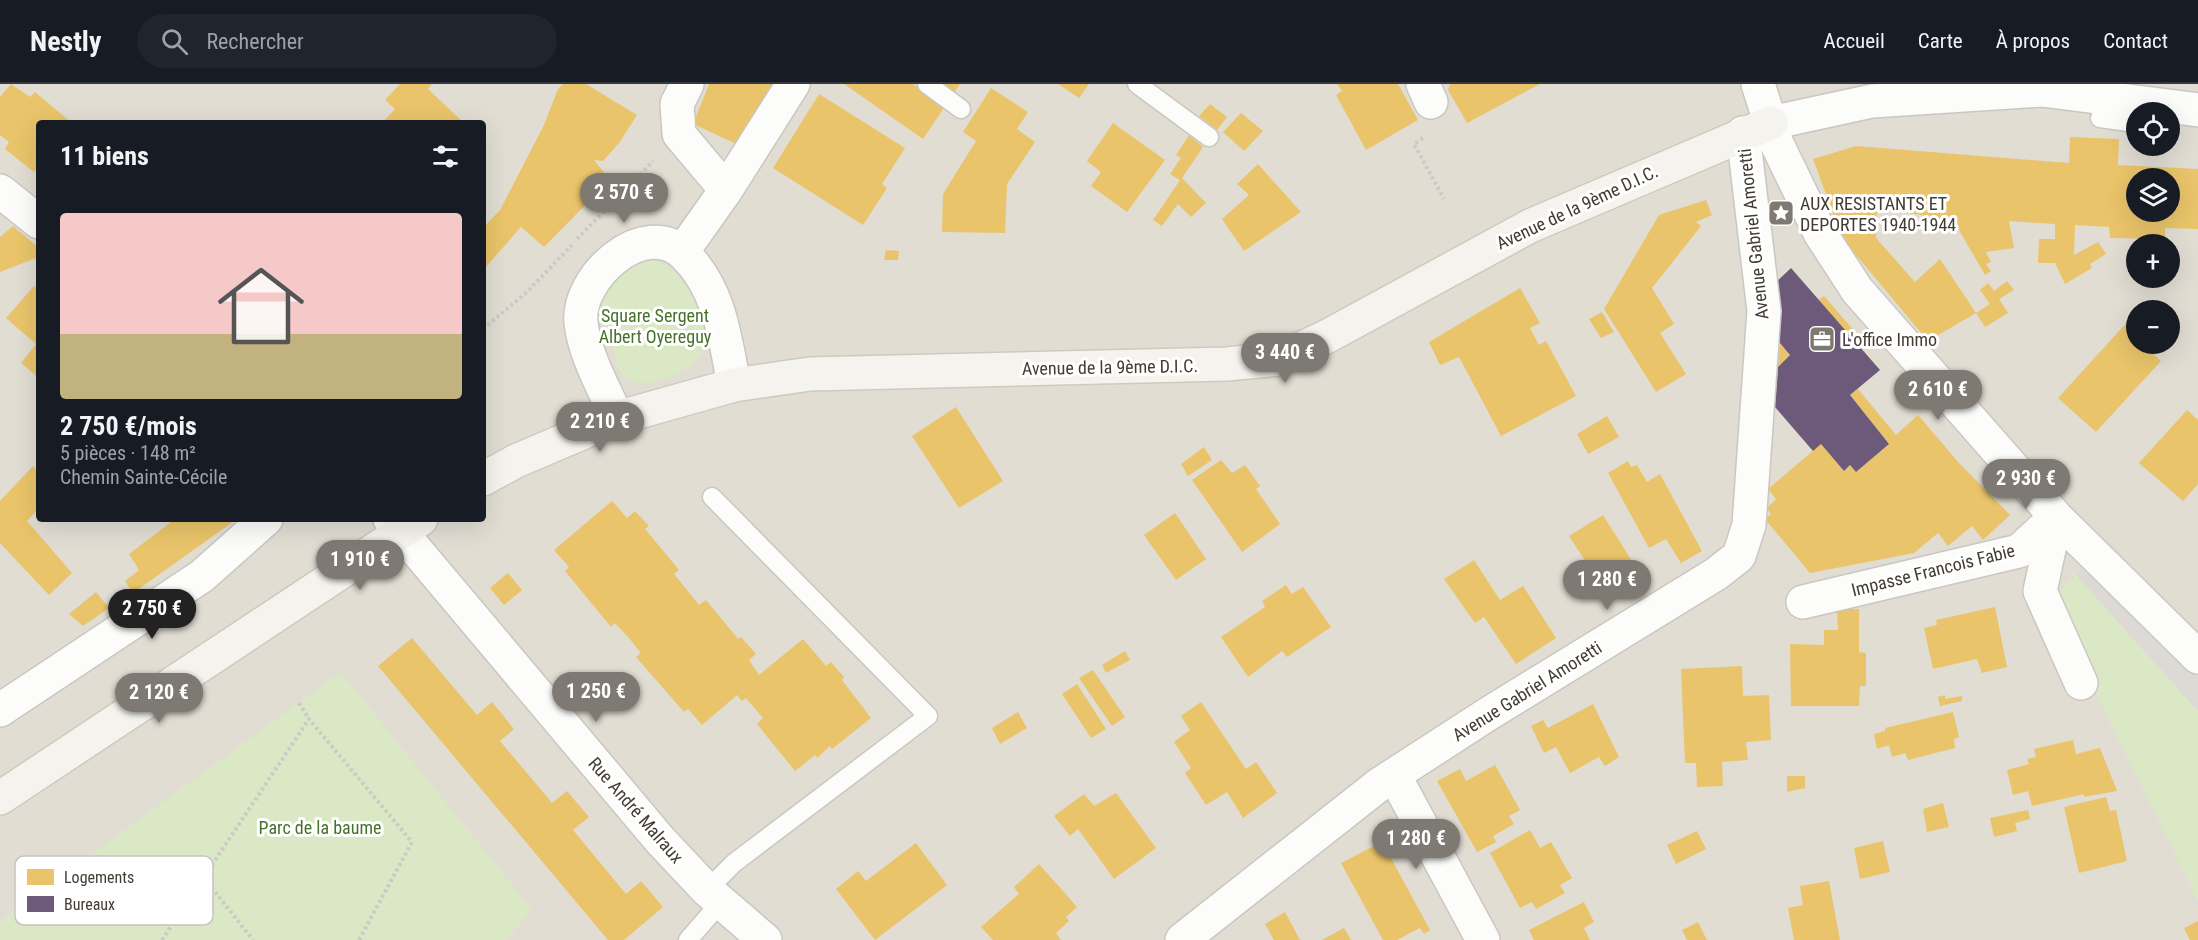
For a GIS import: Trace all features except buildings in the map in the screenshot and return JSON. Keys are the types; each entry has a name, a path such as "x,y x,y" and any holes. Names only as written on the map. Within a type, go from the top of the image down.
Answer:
{"main road":[{"name":"Avenue de la 9ème D.I.C.","path":"486,478 617,418 734,385 810,374 1227,364 1279,359 1326,337 1530,226 1757,128"},
{"path":"0,798 404,523"}],"street":[{"path":"687,84 677,104 679,134 726,190"},
{"path":"682,252 726,190 793,84"},
{"path":"1757,128 1758,84"},
{"path":"1757,128 1872,101 2042,90 2183,111"},
{"path":"1757,128 1777,144 1820,233 1857,290 2056,517 2198,657"},
{"name":"Avenue Gabriel Amoretti","path":"1182,940 1394,775 1488,714 1716,574 1739,556 1749,525 1764,311 1757,128"},
{"path":"0,191 36,220"},
{"path":"617,418 588,352 581,322 586,292 603,269 620,253 647,244 664,245 682,252 706,282 722,321 734,385"},
{"path":"2056,517 2040,591 2081,683"},
{"name":"Impasse Francois Fabie","path":"1803,602 2019,551 2056,517"},
{"path":"0,710 202,576 263,522"},
{"name":"Rue André Malraux","path":"404,523 660,840 714,896 765,940"},
{"path":"1394,775 1483,940"}],"lane":[{"path":"927,84 961,110"},
{"path":"1137,84 1209,137"},
{"path":"2100,118 2126,122"},
{"path":"688,940 734,863 928,716 712,497"}],"path":[{"path":"1427,93 1444,126 1414,144 1444,199"},
{"path":"486,326 526,292 679,134"},
{"path":"299,703 309,719 412,842 358,940"},
{"path":"213,864 309,719"},
{"path":"213,889 253,940"},
{"path":"162,940 172,925"}],"shaded area":[{"path":"0,84 2198,84 2198,940 0,940"},
{"path":"2089,563 2198,678 2198,711 2076,575"}],"green space":[{"name":"Square Sergent Albert Oyereguy","path":"649,257 673,271 682,281 694,300 705,334 701,353 686,369 664,380 640,383 630,380 621,373 618,367 604,318 602,297 603,289"},
{"path":"2076,575 2198,711 2198,901 2050,600"},
{"name":"Parc de la baume","path":"341,672 532,910 506,940 0,940 0,921 15,910 15,925 213,925 213,856 89,856"}],"place":[{"name":"AUX RESISTANTS ET DEPORTES 1940-1944","path":"1781,213"},
{"name":"L'office Immo","path":"1822,339"}]}
